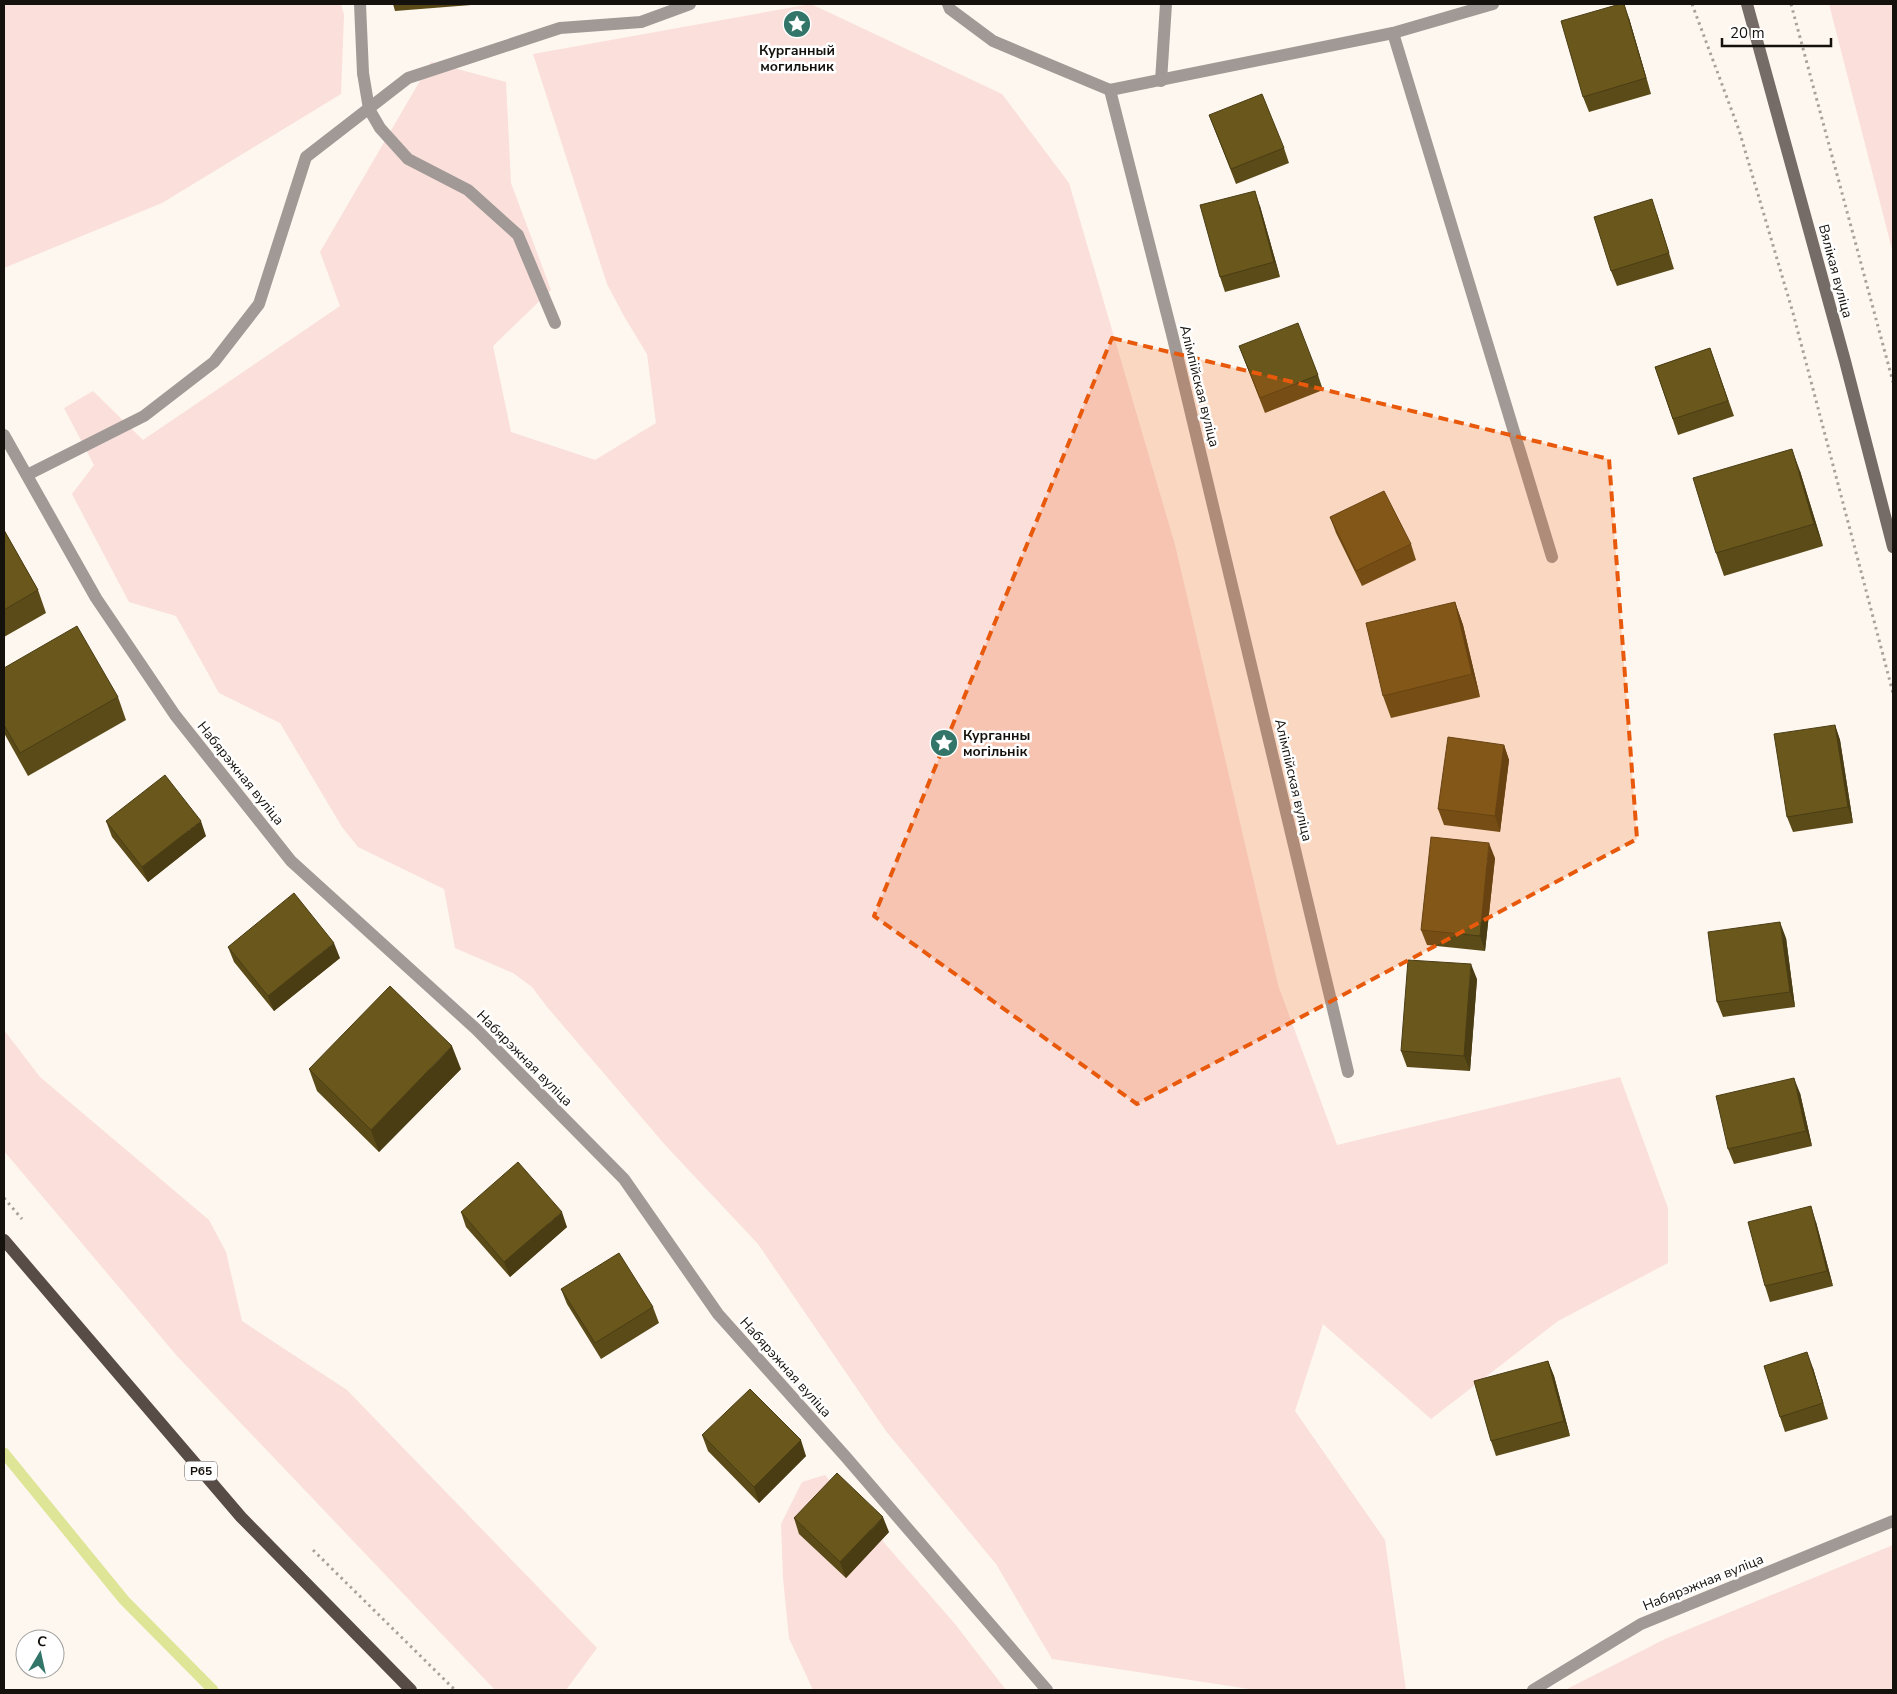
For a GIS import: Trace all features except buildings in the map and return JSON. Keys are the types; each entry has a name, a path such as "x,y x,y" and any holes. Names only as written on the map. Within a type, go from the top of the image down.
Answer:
{"main road":[{"name":"Вялікая вуліца","path":"1747,4 1845,361 1893,547"},
{"name":"Р65","path":"4,1240 240,1516 411,1690"}],"street":[{"path":"360,4 363,73 369,109 380,128 408,158 468,190 518,235 555,323"},
{"path":"27,475 144,416 214,362 259,304 306,157 408,78 560,28 641,22 690,4"},
{"path":"948,4 950,8 993,41 1110,90 1393,33 1493,4"},
{"path":"1161,81 1166,4"},
{"path":"1393,33 1552,557"},
{"name":"Алімпійская вуліца","path":"1110,90 1176,348 1348,1072"},
{"name":"Набярэжная вуліца","path":"4,435 96,598 176,715 291,861 476,1029 624,1179 718,1314 845,1456 1047,1690"},
{"name":"Набярэжная вуліца","path":"1534,1690 1641,1624 1893,1521"}],"path":[{"path":"1692,4 1739,130 1793,313 1893,693"},
{"path":"1791,4 1893,382"},
{"path":"4,1198 23,1221"},
{"path":"306,1544 455,1690"}],"highlighted area":[{"path":"1112,338 1609,459 1637,839 1137,1104 874,916"}],"shaded area":[{"path":"4,4 341,4 344,15 341,94 162,203 4,268"},
{"path":"811,4 1002,94 1069,183 1175,545 1278,985 1337,1145 1620,1077 1668,1208 1668,1263 1558,1321 1431,1419 1323,1324 1295,1411 1385,1540 1406,1690 1256,1690 1052,1659 996,1564 886,1431 758,1244 666,1146 532,987 513,973 455,948 444,889 358,847 342,827 280,723 219,693 176,616 129,602 72,494 94,465 64,408 93,391 143,440 340,306 320,252 431,62 506,82 511,183 551,290 493,346 511,432 595,460 656,423 647,354 607,284 533,54"},
{"path":"1829,4 1893,4 1893,253"},
{"path":"4,1030 40,1077 209,1220 226,1252 242,1321 347,1390 597,1648 566,1690 495,1690 177,1356 4,1151"},
{"path":"825,1475 955,1624 1006,1690 813,1690 789,1638 783,1578 781,1524 802,1482"},
{"path":"1893,1545 1893,1690 1565,1690 1665,1639"}],"waterway":[{"path":"4,1453 124,1600 213,1690"}],"place":[{"name":"Курганный могильник","path":"797,24"},
{"name":"Курганны могільнік","path":"944,743"}]}
